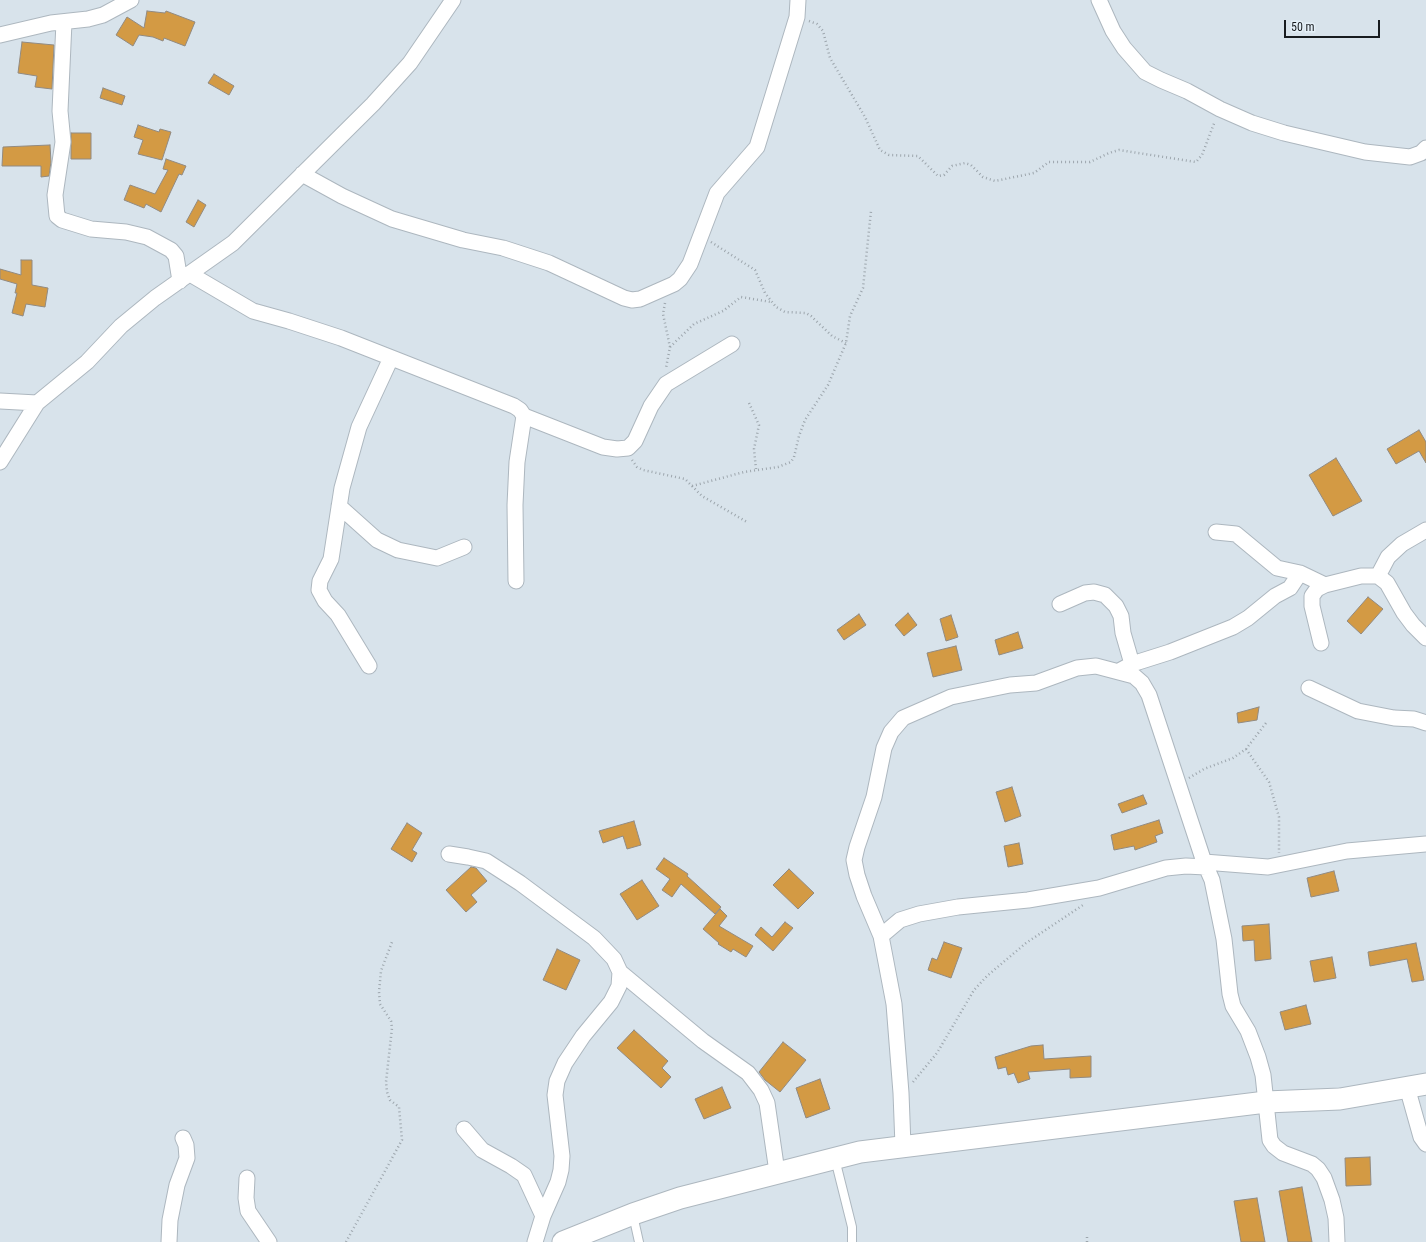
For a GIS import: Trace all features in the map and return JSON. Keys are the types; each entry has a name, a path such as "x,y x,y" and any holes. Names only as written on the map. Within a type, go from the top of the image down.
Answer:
{"main road":[{"path":"563,1242 633,1214 680,1198 860,1152 1266,1102 1340,1099 1416,1086"}],"street":[{"path":"0,35 50,23 103,15 131,0"},
{"path":"0,462 37,403 87,362 122,326 185,277 233,243 373,104 410,63 453,0"},
{"path":"302,174 342,196 392,219 463,240 503,248 549,263 624,298 632,300 640,299 674,284 680,279 690,264 717,193 751,155 760,139 797,17 798,0"},
{"path":"1098,0 1113,31 1124,48 1145,72 1187,91 1220,109 1252,123 1284,133 1365,152 1410,156 1421,153 1426,148"},
{"path":"64,22 60,104 63,142 56,195 57,216 62,220 91,229 126,232 147,237 171,250 176,256 185,277 253,311 296,323 391,358 514,406 524,416 603,447 617,449 628,448 640,433 651,406 666,384 732,344"},
{"path":"369,666 338,615 325,601 319,590 320,582 331,559 342,488 359,427 391,358"},
{"path":"0,401 37,403"},
{"path":"516,581 514,506 517,462 524,416"},
{"path":"340,506 377,540 398,550 437,558 464,547"},
{"path":"1378,576 1388,557 1402,544 1426,530"},
{"path":"1216,532 1236,534 1277,568 1300,573 1326,585"},
{"path":"903,1146 901,1093 894,1004 881,936 864,896 854,860 856,847 874,797 884,748 891,732 896,725 912,713 951,697 1010,685 1036,683 1077,668 1096,666 1126,667 1170,652 1233,627 1248,618 1271,599 1290,588 1300,573"},
{"path":"1321,643 1312,606 1312,596 1317,589 1326,585 1362,576 1378,576 1388,583 1404,613 1426,638"},
{"path":"1060,604 1085,593 1094,592 1105,595 1116,606 1120,616 1123,633 1126,667 1142,684 1149,695 1205,864 1212,880 1224,939 1230,994 1233,1006 1248,1031 1258,1057 1266,1102 1270,1140 1274,1146 1283,1153 1312,1164 1324,1178 1332,1200 1336,1218 1337,1242"},
{"path":"1309,688 1358,711 1394,718 1414,718 1426,723"},
{"path":"881,936 900,920 919,914 958,906 1028,900 1099,888 1166,868 1205,864 1251,867 1279,865 1347,852 1426,844"},
{"path":"449,854 468,856 486,861 520,883 594,938 614,959 620,972 703,1041 748,1073 761,1090 767,1103 777,1172"},
{"path":"535,1242 543,1216 558,1182 561,1170 562,1156 556,1102 557,1080 565,1063 583,1036 611,1002 619,986 620,972"},
{"path":"1416,1086 1420,1137 1426,1144"},
{"path":"464,1129 482,1150 524,1175 543,1216"},
{"path":"169,1242 170,1220 177,1185 187,1158 186,1146 183,1138"},
{"path":"247,1178 246,1198 248,1211 270,1242"}],"lane":[{"path":"835,1158 850,1219 852,1242"},
{"path":"633,1214 639,1242"}],"path":[{"path":"797,17 818,24 823,31 830,58 865,117 880,150 890,155 918,156 938,176 944,175 952,166 965,163 971,165 983,177 995,181 1034,173 1049,162 1090,162 1118,150 1196,162 1202,155 1220,109"},
{"path":"692,486 756,469 778,467 791,462 794,457 805,420 828,385 846,343 850,316 863,288 871,210"},
{"path":"701,235 755,270 771,302 785,312 806,313 820,322 828,333 846,343"},
{"path":"666,384 664,377 670,347 664,324 663,309 674,284"},
{"path":"670,347 694,324 723,311 741,297 763,302 771,302"},
{"path":"749,403 759,425 754,449 756,469"},
{"path":"628,448 633,463 637,467 654,474 682,478 702,496 747,522"},
{"path":"1180,786 1192,775 1218,762 1233,758 1246,749 1266,723"},
{"path":"1246,749 1269,782 1277,806 1279,817 1279,865"},
{"path":"901,1093 928,1065 974,990 1026,943 1088,902"},
{"path":"346,1242 402,1140 399,1107 390,1100 387,1092 386,1082 392,1028 391,1021 380,1004 379,992 381,971 392,942"},
{"path":"1086,1242 1087,1234"}],"building":[{"path":"147,11 165,13 166,11 195,22 185,46 164,38 163,41 153,37 139,35 133,46 116,35 127,17 144,28"},
{"path":"22,42 54,45 52,89 35,87 37,76 18,73"},
{"path":"214,74 234,86 229,95 208,83"},
{"path":"103,88 125,96 122,105 100,98"},
{"path":"138,125 159,132 160,129 171,132 162,160 138,154 143,140 134,137"},
{"path":"71,133 91,133 91,159 71,159"},
{"path":"50,145 51,162 49,176 41,177 41,166 2,166 3,147"},
{"path":"166,159 186,166 182,175 179,174 161,212 146,204 144,208 124,200 130,185 155,194 168,170 163,169"},
{"path":"198,200 206,205 194,227 186,222"},
{"path":"21,260 32,260 32,285 48,288 45,307 26,304 23,316 12,313 17,293 15,293 17,284 0,279 0,269 21,275"},
{"path":"1419,430 1426,442 1426,463 1419,451 1396,464 1387,449"},
{"path":"1336,458 1362,501 1333,516 1309,475"},
{"path":"1368,597 1383,609 1361,634 1347,621"},
{"path":"908,613 917,625 904,636 895,625"},
{"path":"859,614 866,625 844,640 837,630"},
{"path":"951,615 958,637 946,641 940,619"},
{"path":"1018,632 1023,648 999,655 995,640"},
{"path":"956,646 962,670 933,677 927,653"},
{"path":"1259,707 1257,720 1238,723 1237,713"},
{"path":"1012,787 1021,816 1005,822 996,792"},
{"path":"1143,795 1147,804 1122,813 1118,804"},
{"path":"1159,820 1163,833 1155,836 1157,842 1135,850 1134,846 1114,850 1111,835"},
{"path":"634,821 641,845 627,849 623,836 603,843 599,831"},
{"path":"407,823 422,833 412,850 417,853 412,862 391,849"},
{"path":"1019,843 1023,864 1008,867 1004,846"},
{"path":"664,858 688,874 687,876 721,907 715,914 681,884 672,897 662,890 670,879 656,869"},
{"path":"471,867 476,868 487,881 471,895 477,902 466,912 446,890"},
{"path":"789,869 814,893 798,909 773,885"},
{"path":"1334,871 1339,891 1311,897 1307,878"},
{"path":"642,880 659,906 637,920 620,894"},
{"path":"720,909 727,916 719,926 753,946 746,957 733,949 731,952 718,944 719,943 703,929"},
{"path":"785,922 793,928 773,951 755,935 761,927 772,937"},
{"path":"1269,924 1271,959 1255,961 1254,940 1243,941 1242,926"},
{"path":"944,942 962,948 951,978 928,970 932,958 937,960"},
{"path":"1416,943 1424,980 1412,982 1407,959 1370,966 1368,952"},
{"path":"557,949 580,960 566,990 543,980"},
{"path":"1332,957 1336,978 1314,982 1310,961"},
{"path":"1306,1005 1311,1024 1285,1030 1280,1012"},
{"path":"634,1030 668,1061 662,1068 671,1077 661,1088 617,1048"},
{"path":"783,1042 806,1060 780,1092 765,1080 759,1072"},
{"path":"1043,1045 1044,1059 1091,1056 1091,1077 1070,1078 1070,1069 1028,1072 1030,1079 1018,1083 1014,1073 1008,1075 1006,1067 998,1069 995,1057 1031,1046"},
{"path":"820,1079 830,1109 806,1118 796,1088"},
{"path":"722,1087 731,1108 704,1119 695,1099"},
{"path":"1370,1157 1371,1185 1346,1186 1345,1158"},
{"path":"1302,1187 1312,1242 1288,1242 1279,1191"},
{"path":"1257,1198 1265,1242 1241,1242 1234,1201"}]}
